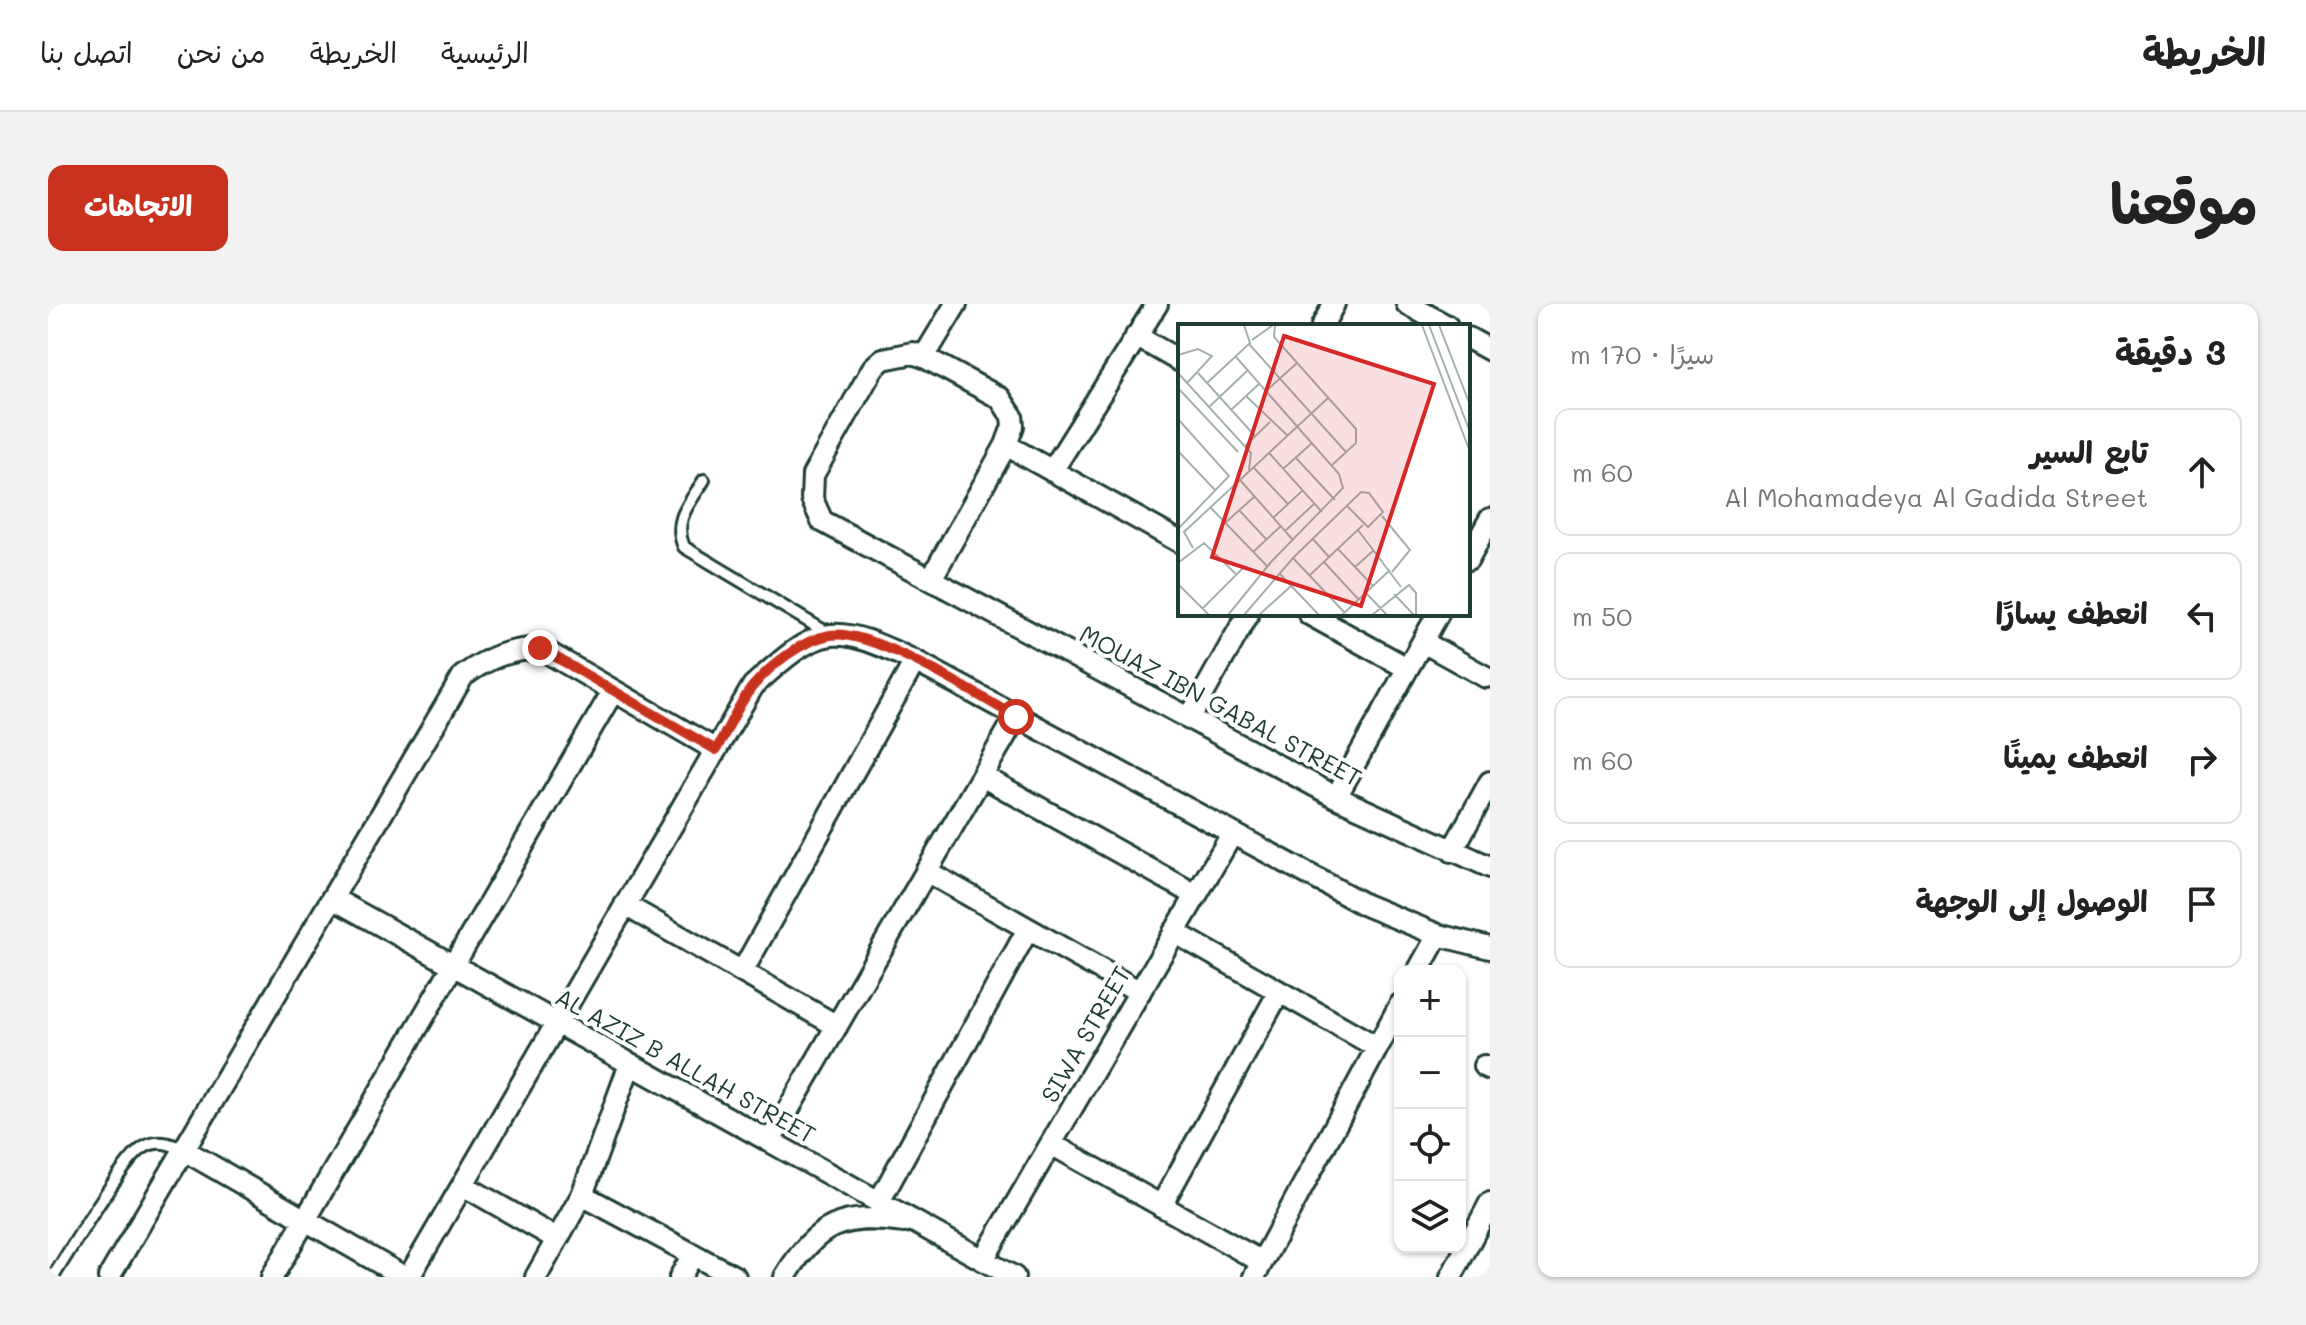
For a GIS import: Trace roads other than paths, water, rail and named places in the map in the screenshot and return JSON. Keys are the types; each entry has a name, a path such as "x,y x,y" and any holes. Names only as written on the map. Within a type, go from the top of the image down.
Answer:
{"street":[{"path":"931,579 1006,445 1013,426 1007,405 1000,398 924,357 956,304"},
{"path":"1052,471 1157,304"},
{"path":"1323,324 1334,304"},
{"path":"1407,304 1443,324"},
{"path":"1136,336 1178,360"},
{"path":"1470,339 1490,350"},
{"name":"MOUAZ IBN GABAL STREET","path":"924,357 896,354 873,368 813,475 812,499 822,521 1336,797 1490,867"},
{"path":"1006,445 1178,541"},
{"path":"1470,553 1481,523"},
{"path":"1189,719 1247,616"},
{"path":"1313,616 1407,668"},
{"path":"1336,797 1437,616"},
{"path":"184,1150 407,1277 753,686 789,653 831,635 860,640 915,661 1365,905 1438,935 1490,948"},
{"path":"1423,642 1486,677"},
{"path":"109,1277 463,676 486,659 512,649 540,648 716,750"},
{"path":"742,972 915,661"},
{"path":"272,1277 613,691"},
{"path":"770,1141 1016,717"},
{"path":"982,776 1196,895"},
{"path":"1452,851 1490,782"},
{"name":"SIWA STREET","path":"983,1260 1232,834"},
{"path":"926,871 1140,992"},
{"name":"AL AZIZ B ALLAH STREET","path":"332,898 1014,1277"},
{"path":"625,905 837,1026"},
{"path":"879,1202 1028,929"},
{"path":"1174,932 1377,1047"},
{"path":"1421,965 1438,935"},
{"path":"1161,1206 1279,992"},
{"path":"1051,1144 1161,1206 1258,1270 1394,1016"},
{"path":"536,1277 582,1195 630,1064"},
{"path":"463,1185 557,1239"},
{"path":"582,1195 735,1277"},
{"path":"1451,1277 1490,1203"},
{"path":"785,1277 803,1247 824,1229 848,1219 875,1218 920,1224"},
{"path":"680,1277 693,1255"}],"lane":[{"path":"704,480 679,520 678,534 684,547 831,635"},
{"path":"53,1277 133,1155 156,1142 169,1142 184,1150"}]}
